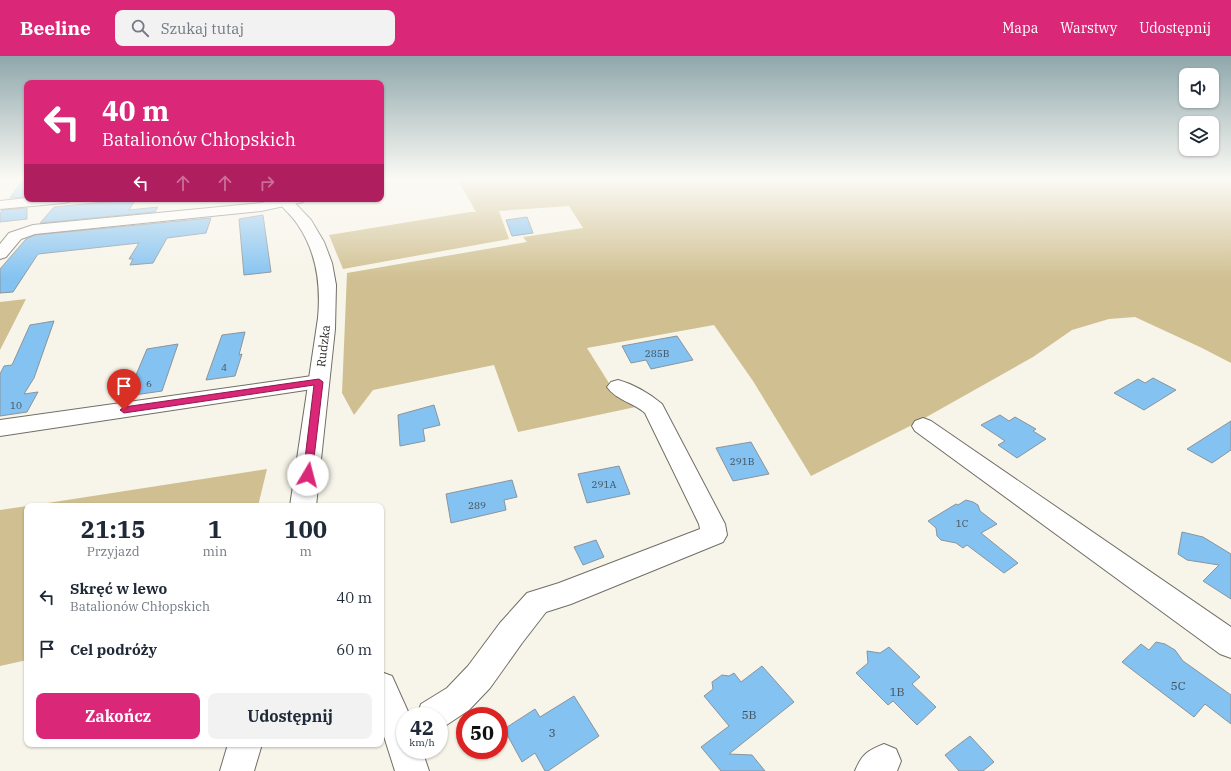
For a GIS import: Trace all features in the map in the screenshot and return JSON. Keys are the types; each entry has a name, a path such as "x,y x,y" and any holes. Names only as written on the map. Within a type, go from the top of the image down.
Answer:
{"street":[{"path":"0,254 12,238 33,230 208,212"},
{"name":"Rudzka","path":"297,212 314,237 322,257 326,276 328,304 303,503"},
{"path":"0,428 319,382"},
{"path":"446,707 458,699 479,677 511,633 537,602 561,595 714,535 712,524 654,409 646,401 627,394 618,387"},
{"path":"923,426 1231,644"},
{"path":"384,693 396,718"},
{"path":"237,771 244,747"},
{"path":"409,759 412,771"}],"shaded area":[{"path":"468,212 499,212 509,239 343,269 329,235"},
{"path":"573,212 1231,212 1231,363 1135,317 1109,319 1072,330 1033,357 914,424 811,476 753,381 714,325 587,348 617,396 645,405 518,432 494,365 373,390 354,415 342,393 347,273 527,242 523,237 583,228"},
{"path":"26,299 0,350 0,302"},
{"path":"267,469 259,503 47,503"},
{"path":"24,506 24,661 0,666 0,510"}],"building":[{"path":"1,212 27,212 27,219 0,222"},
{"path":"49,212 151,212 40,223"},
{"path":"263,215 271,272 244,275 239,219"},
{"path":"527,217 533,233 512,236 506,220"},
{"path":"211,218 206,233 167,238 153,263 130,265 133,259 129,259 139,243 38,254 13,292 0,293 0,269 26,239 35,235"},
{"path":"54,321 34,378 24,394 38,392 27,412 0,416 0,374 4,366 12,365 30,325"},
{"path":"245,332 239,355 242,354 235,376 206,380 222,335"},
{"path":"677,336 693,360 651,369 646,360 631,363 622,346"},
{"path":"178,344 162,391 127,396 147,349"},
{"path":"1153,378 1176,390 1144,410 1114,393 1138,379 1145,383"},
{"path":"434,405 440,425 423,429 425,441 400,446 398,415"},
{"path":"1000,415 1009,421 1015,417 1036,429 1033,431 1046,439 1017,458 998,445 1005,441 981,425"},
{"path":"1231,421 1231,450 1212,463 1187,449"},
{"path":"751,442 769,474 733,481 716,448"},
{"path":"619,466 630,494 587,503 578,474"},
{"path":"512,480 517,497 504,500 506,510 451,523 446,494"},
{"path":"966,500 978,505 980,511 997,524 981,533 1018,563 1004,573 967,545 963,548 956,543 941,540 937,536 936,528 928,521 956,504 958,505"},
{"path":"1182,532 1203,537 1231,554 1231,599 1203,581 1219,565 1187,560 1178,554"},
{"path":"596,540 604,557 583,565 574,547"},
{"path":"1156,642 1165,644 1175,650 1183,661 1231,695 1231,724 1205,704 1194,717 1122,662 1141,644 1149,650"},
{"path":"889,647 920,677 912,684 936,707 917,725 893,701 888,705 856,673 868,663 867,651 880,653"},
{"path":"762,666 794,702 729,754 752,755 765,771 721,771 701,747 729,726 704,696 713,689 712,682 722,675 729,676 734,673 741,682"},
{"path":"574,696 599,736 548,771 545,771 535,753 522,762 508,736 508,726 535,709 540,717"},
{"path":"970,736 994,762 983,771 959,771 945,755"}],"route":[{"path":"124,410 319,382 308,475"}]}
